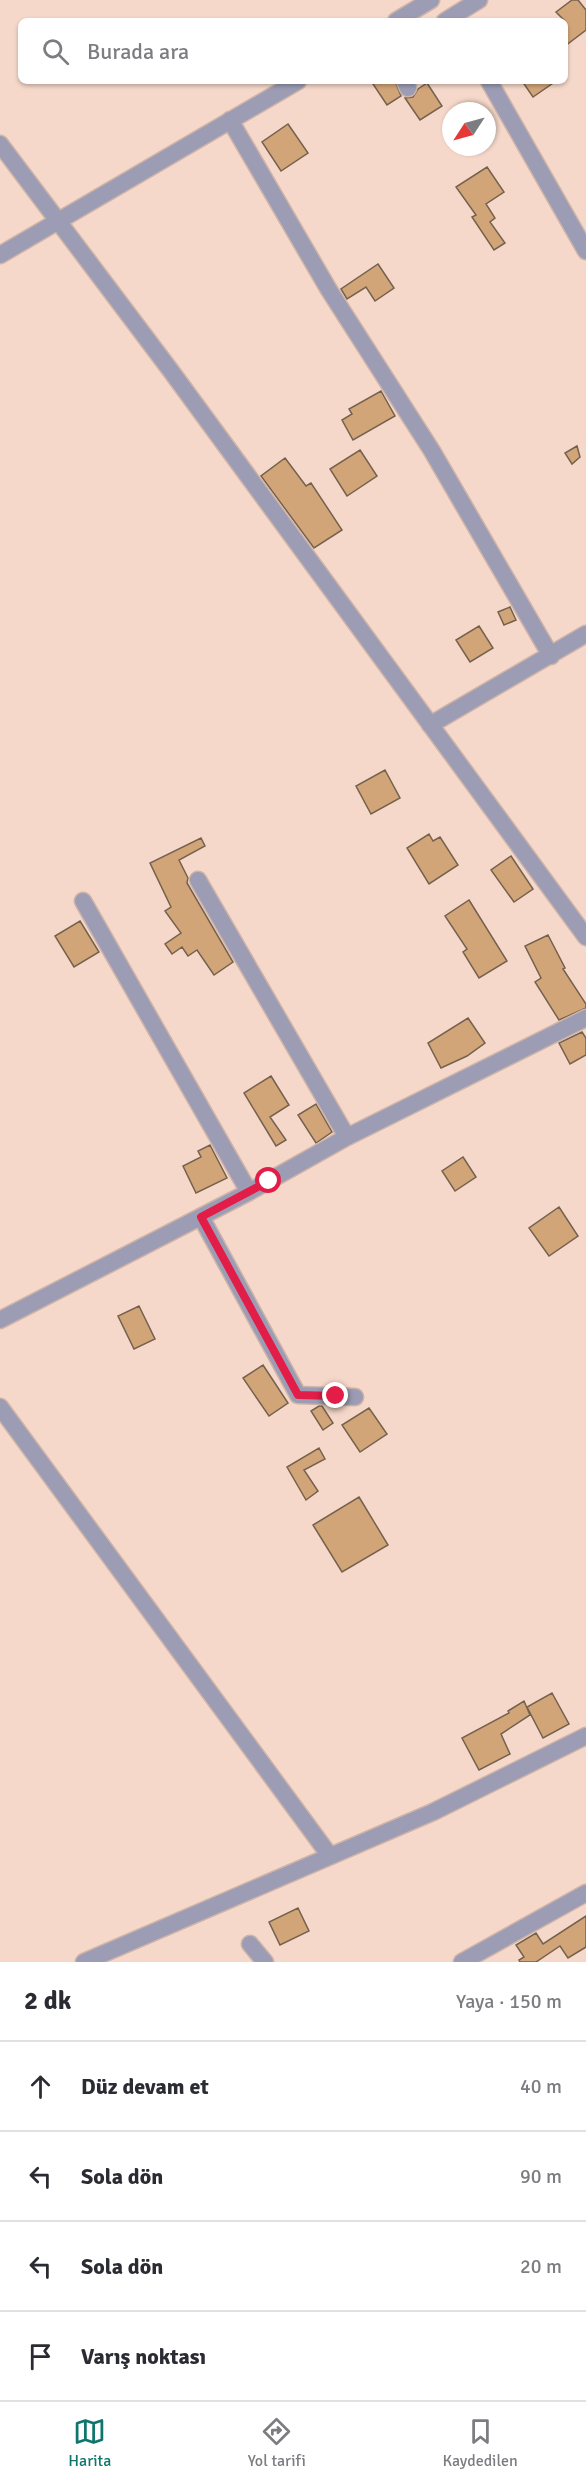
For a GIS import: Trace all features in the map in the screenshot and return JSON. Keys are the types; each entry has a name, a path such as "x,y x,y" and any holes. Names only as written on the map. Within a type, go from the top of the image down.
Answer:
{"street":[{"path":"401,18 431,0"},
{"path":"452,18 479,0"},
{"path":"0,255 293,84"},
{"path":"491,84 586,251"},
{"path":"230,120 329,290 432,451 551,656"},
{"path":"0,144 171,371 586,937"},
{"path":"430,725 586,634"},
{"path":"198,880 347,1137"},
{"path":"83,901 249,1192"},
{"path":"0,1320 249,1192 347,1137 586,1018"},
{"path":"201,1217 298,1395 355,1397"},
{"path":"0,1407 330,1856"},
{"path":"84,1962 433,1812 586,1736"},
{"path":"462,1962 586,1893"},
{"path":"250,1944 265,1962"}],"building":[{"path":"572,0 578,0 586,10 586,30 568,44 568,18 562,18 556,12"},
{"path":"373,84 396,84 401,96 387,105"},
{"path":"428,84 442,106 420,120 405,98 413,97 418,89"},
{"path":"524,84 552,84 533,97"},
{"path":"288,124 308,153 281,171 262,142"},
{"path":"487,167 504,192 486,204 495,218 490,222 505,243 494,250 472,217 476,215 456,187"},
{"path":"378,264 394,288 375,301 366,287 347,299 341,289"},
{"path":"381,391 395,416 353,440 342,420 352,414 349,409"},
{"path":"577,446 580,457 572,464 565,453"},
{"path":"360,450 377,476 347,496 330,469"},
{"path":"285,458 306,486 311,483 342,530 314,548 261,476"},
{"path":"510,607 516,620 504,625 498,612"},
{"path":"479,626 493,648 470,662 456,640"},
{"path":"385,770 400,798 371,814 356,786"},
{"path":"429,834 433,841 440,837 458,865 429,884 407,848"},
{"path":"201,838 205,846 179,860 188,878 187,883 233,962 214,975 197,950 188,956 182,947 172,954 165,944 181,933 165,911 171,907 150,863"},
{"path":"511,856 533,889 514,902 491,870"},
{"path":"469,900 507,961 479,978 463,952 467,949 445,916"},
{"path":"80,921 99,952 74,967 55,936"},
{"path":"548,935 565,968 563,969 586,1004 586,1008 559,1020 535,982 541,978 525,946"},
{"path":"468,1018 485,1043 467,1056 441,1068 428,1043"},
{"path":"582,1032 586,1038 586,1055 570,1064 559,1043"},
{"path":"271,1076 289,1105 270,1117 286,1140 276,1146 244,1093"},
{"path":"316,1104 332,1132 316,1143 298,1115"},
{"path":"210,1145 227,1178 196,1193 183,1166 201,1157 198,1151"},
{"path":"463,1157 476,1177 455,1191 442,1171"},
{"path":"559,1207 578,1236 549,1256 529,1228"},
{"path":"139,1306 155,1339 134,1349 118,1316"},
{"path":"263,1365 288,1403 269,1416 243,1378"},
{"path":"322,1406 333,1423 323,1430 311,1411"},
{"path":"369,1408 387,1434 360,1452 342,1425"},
{"path":"319,1448 325,1459 304,1470 318,1491 306,1500 287,1467"},
{"path":"359,1497 388,1545 342,1572 313,1525"},
{"path":"552,1693 569,1724 543,1738 527,1707"},
{"path":"524,1701 530,1715 501,1734 510,1754 479,1770 462,1738 509,1713 508,1711"},
{"path":"298,1908 309,1931 280,1945 269,1922"},
{"path":"586,1916 586,1947 568,1958 560,1946 536,1962 520,1962 519,1960 524,1957 516,1945 536,1933 543,1944"}],"route":[{"path":"269,1181 201,1217 298,1395 336,1396"}]}
